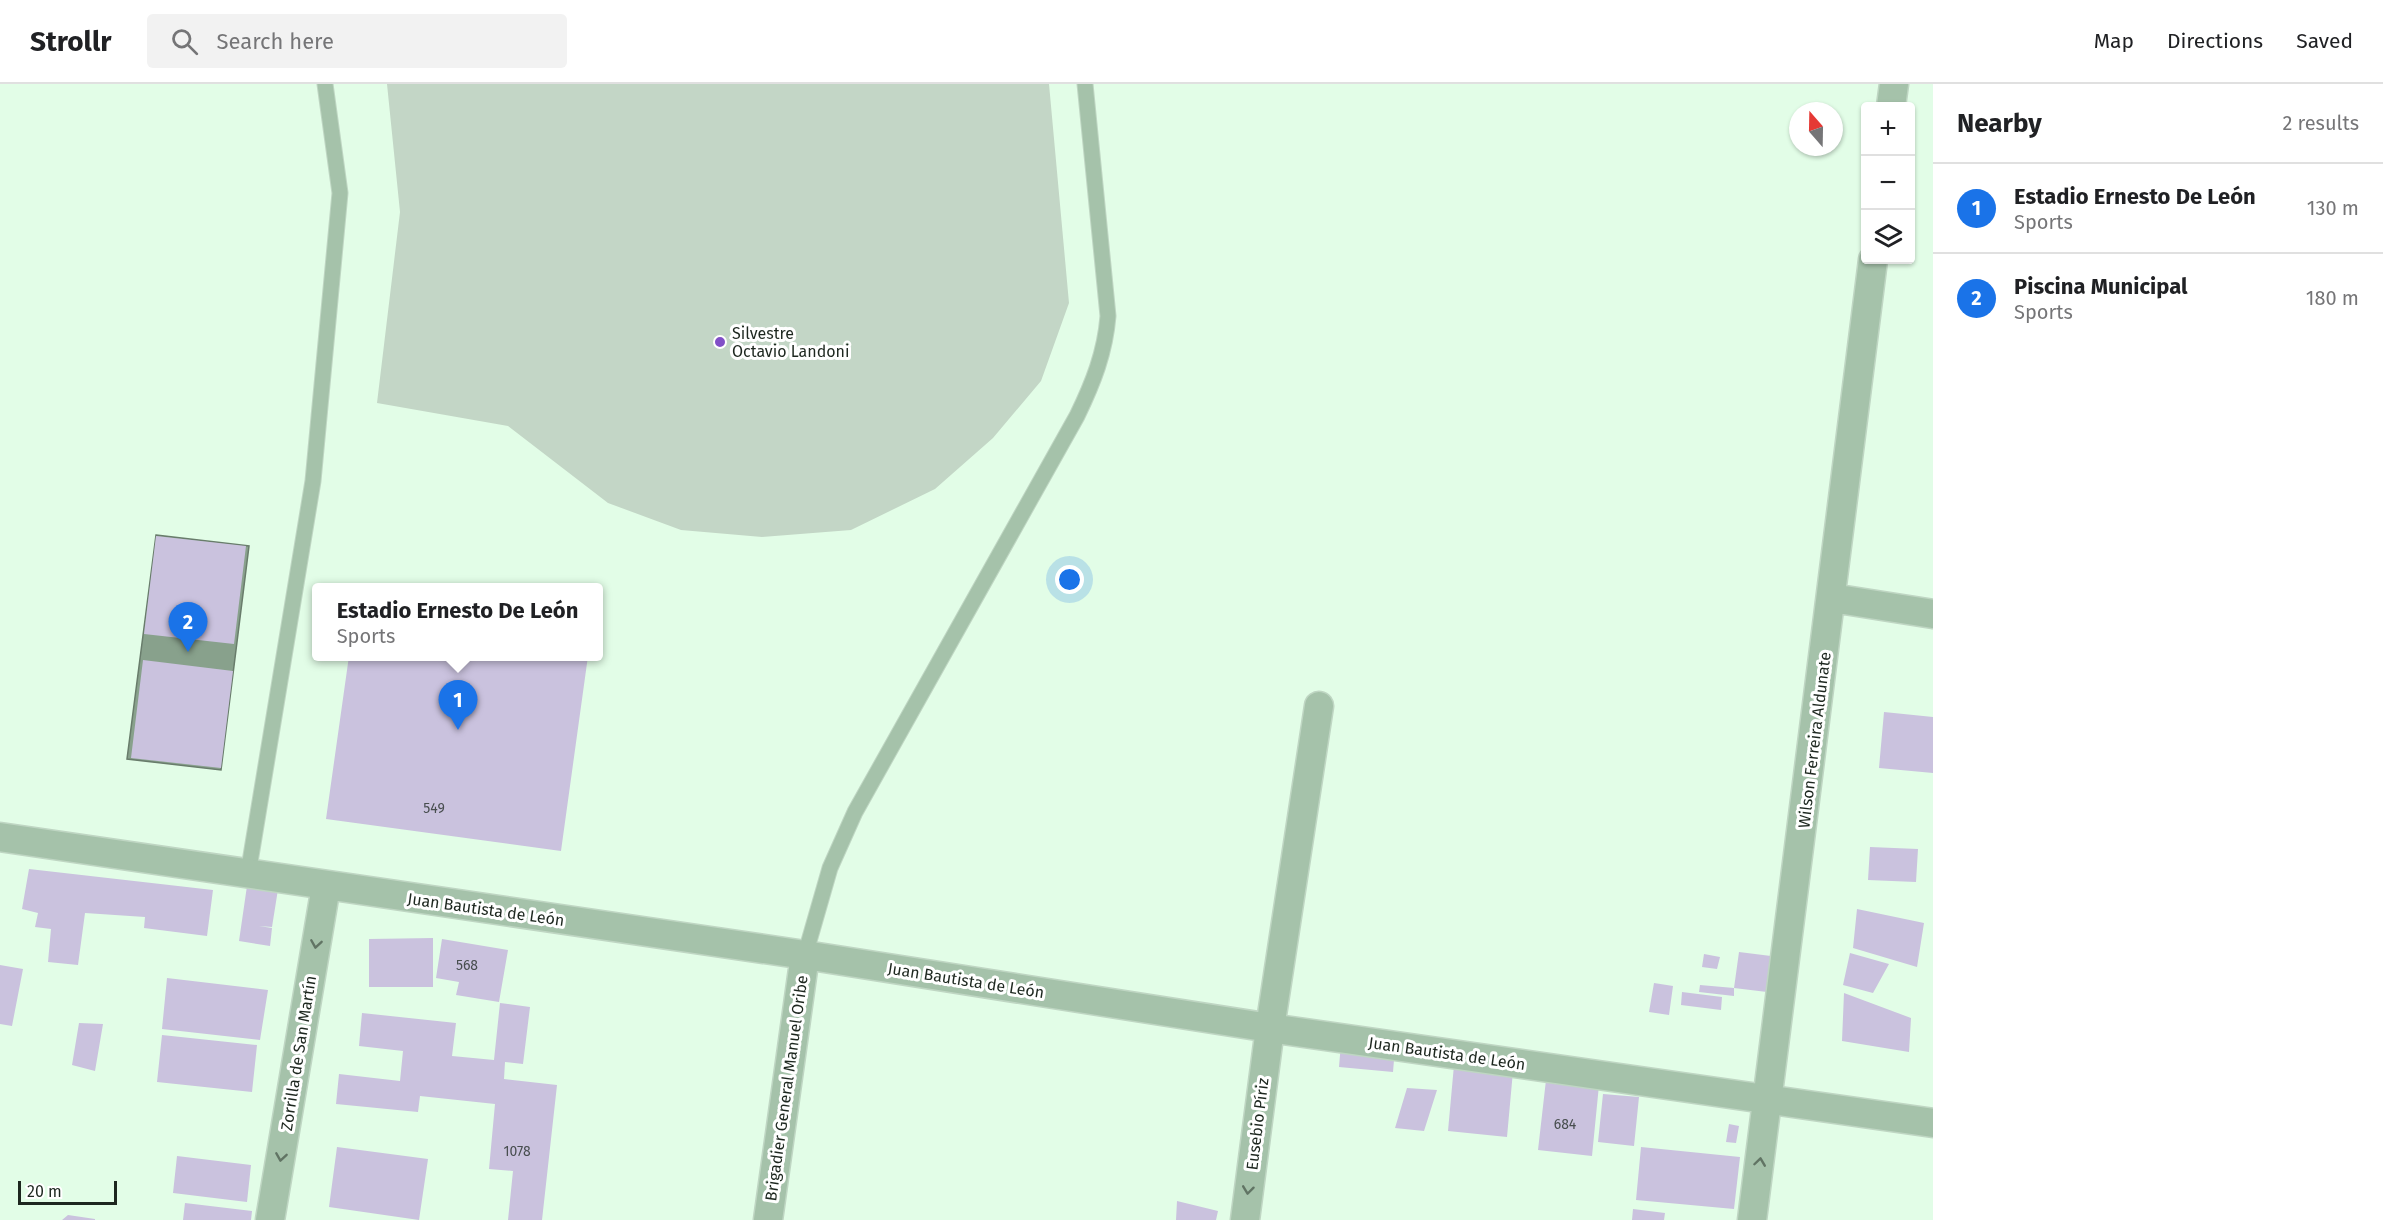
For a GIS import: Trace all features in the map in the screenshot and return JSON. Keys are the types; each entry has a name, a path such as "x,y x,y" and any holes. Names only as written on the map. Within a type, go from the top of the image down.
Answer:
{"street":[{"path":"1892,102 1894,84"},
{"name":"Wilson Ferreira Aldunate","path":"1752,1220 1873,264"},
{"path":"1832,598 1933,614"},
{"name":"Eusebio Píriz","path":"1245,1220 1270,1028 1319,706"},
{"name":"Juan Bautista de León","path":"0,837 805,955 1270,1028 1933,1123"},
{"name":"Zorrilla de San Martín","path":"270,1220 326,886"},
{"name":"Brigadier General Manuel Oribe","path":"768,1220 805,955"}],"lane":[{"path":"248,874 313,482 340,193 325,84"},
{"path":"805,955 830,868 855,812 1077,416 1096,378 1106,347 1108,316 1085,84"}],"shaded area":[{"name":"Silvestre Octavio Landoni","path":"387,84 1049,84 1069,303 1041,381 993,438 935,489 851,530 762,537 681,530 608,503 508,426 377,403 400,212"},
{"path":"156,535 249,546 221,770 127,759"}],"building":[{"path":"156,536 246,546 234,644 144,634"},
{"path":"143,660 233,671 221,768 131,758"},
{"path":"348,661 587,661 561,851 326,819"},
{"path":"1884,712 1933,717 1933,773 1879,768"},
{"path":"1870,847 1918,849 1916,882 1868,880"},
{"path":"29,869 213,890 207,936 144,928 145,917 85,913 78,965 48,962 51,929 35,927 38,913 22,909"},
{"path":"248,879 279,883 272,927 259,926 272,928 270,946 239,941"},
{"path":"1857,909 1924,923 1917,967 1853,948"},
{"path":"433,938 433,987 369,987 369,939"},
{"path":"442,939 508,950 499,1002 456,995 459,982 436,978"},
{"path":"1739,952 1771,956 1767,992 1734,988"},
{"path":"1850,953 1889,964 1873,993 1843,985"},
{"path":"1704,954 1720,957 1717,969 1702,967"},
{"path":"0,965 23,969 12,1026 0,1024"},
{"path":"167,978 268,990 260,1040 162,1029"},
{"path":"1654,983 1673,986 1669,1015 1649,1012"},
{"path":"1700,985 1734,988 1734,996 1699,992"},
{"path":"1682,992 1722,997 1721,1010 1681,1005"},
{"path":"1844,993 1911,1018 1909,1052 1842,1041"},
{"path":"500,1003 530,1007 523,1064 505,1062 504,1079 557,1085 542,1220 508,1220 513,1171 489,1169 495,1104 420,1096 418,1112 336,1104 339,1074 400,1081 403,1051 359,1046 362,1013 456,1023 452,1056 494,1060"},
{"path":"79,1023 103,1024 95,1071 72,1065"},
{"path":"162,1035 257,1045 252,1092 157,1082"},
{"path":"1341,1043 1395,1048 1393,1072 1339,1067"},
{"path":"1454,1065 1513,1071 1507,1137 1448,1131"},
{"path":"1546,1080 1599,1085 1592,1156 1538,1150"},
{"path":"1407,1088 1437,1090 1424,1131 1395,1128"},
{"path":"1603,1094 1639,1097 1634,1146 1598,1142"},
{"path":"1729,1124 1739,1126 1736,1143 1726,1142"},
{"path":"337,1147 428,1159 419,1220 329,1207"},
{"path":"1641,1147 1740,1157 1734,1209 1636,1200"},
{"path":"177,1156 251,1165 247,1202 173,1193"},
{"path":"1177,1201 1218,1211 1216,1220 1176,1220"},
{"path":"185,1203 252,1211 251,1220 183,1220"},
{"path":"1633,1209 1665,1213 1664,1220 1632,1220"},
{"path":"68,1215 95,1219 95,1220 62,1220"}],"place":[{"name":"Silvestre Octavio Landoni","path":"720,342"},
{"name":"Piscina Municipal","path":"188,652"},
{"name":"Estadio Ernesto De León","path":"458,730"}]}
